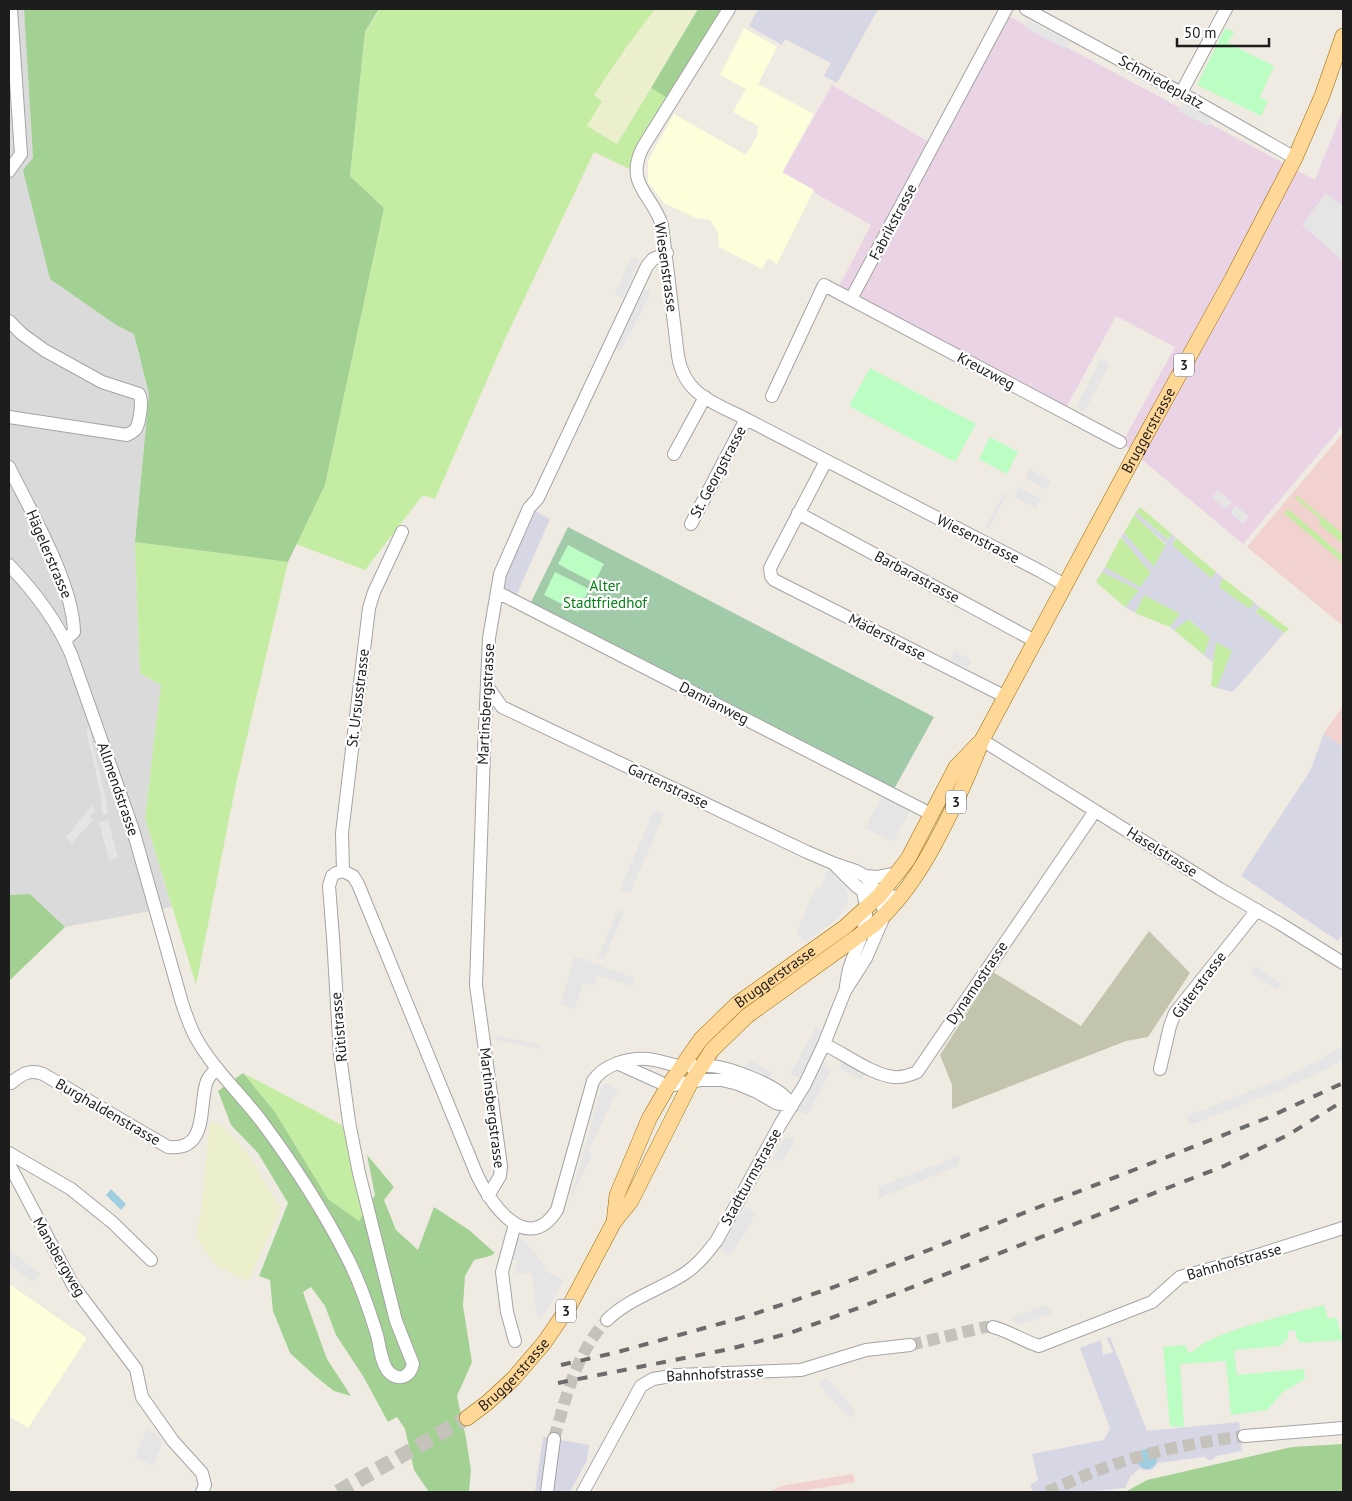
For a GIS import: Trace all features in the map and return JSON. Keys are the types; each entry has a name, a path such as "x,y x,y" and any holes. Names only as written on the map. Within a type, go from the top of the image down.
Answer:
{"main road":[{"name":"Bruggerstrasse","path":"467,1418 488,1403 544,1343 570,1304 614,1222 631,1202 691,1082 719,1043 747,1016 864,932 885,914 917,876 941,833 972,767 982,740 1232,279 1295,158 1322,96 1343,36"},
{"name":"Bruggerstrasse","path":"614,1222 617,1195 649,1119 668,1086 701,1039 737,1004 845,927 867,909 898,873 956,767 982,740"}],"street":[{"path":"9,171 21,154 11,9"},
{"name":"Wiesenstrasse","path":"728,9 643,147 636,172 638,182 661,220 680,370 690,386 704,397 1065,585"},
{"name":"Fabrikstrasse","path":"852,299 1006,9"},
{"name":"Schmiedeplatz","path":"1026,9 1181,93 1295,158"},
{"path":"1181,93 1226,9"},
{"name":"Martinsbergstrasse","path":"488,1196 498,1181 501,1171 476,985 485,711 489,638 497,592 502,570 529,508 538,498 647,266 653,259 666,253"},
{"path":"772,396 824,285 852,299"},
{"name":"Kreuzweg","path":"852,299 1120,442"},
{"path":"9,321 22,334 44,350 102,382 139,394 142,398 137,426 133,432 127,435 9,417"},
{"path":"674,454 704,397"},
{"name":"St. Georgstrasse","path":"691,524 746,419"},
{"path":"798,513 826,461"},
{"name":"Hägelerstrasse","path":"9,467 49,549 68,595 73,616 74,632 65,640"},
{"name":"Mäderstrasse","path":"798,513 770,568 770,574 774,580 1006,697"},
{"name":"Barbarastrasse","path":"798,513 1035,641"},
{"name":"St. Ursusstrasse","path":"343,871 342,832 369,608 374,592 402,532"},
{"name":"Allmendstrasse","path":"9,565 37,597 65,640 132,830 182,1003 192,1030"},
{"name":"Damianweg","path":"497,592 931,814"},
{"name":"Gartenstrasse","path":"487,686 502,707 835,864 865,876 877,877 898,873"},
{"path":"485,711 502,707"},
{"name":"Haselstrasse","path":"982,740 1220,889 1343,962"},
{"name":"Dynamostrasse","path":"824,1044 879,1073 896,1078 917,1072 1095,811"},
{"name":"Gartenstrasse","path":"835,864 863,892"},
{"path":"343,871 353,876 358,884 465,1146 488,1196 500,1212 515,1224 526,1228 538,1226 550,1219 557,1210 593,1081 603,1071 617,1064 637,1059 649,1059 682,1066 719,1067 747,1076 785,1096 792,1106"},
{"name":"Rütistrasse","path":"192,1030 217,1068 267,1129 308,1188 335,1234 353,1268 365,1298 381,1355 388,1372 399,1377 408,1374 413,1364 396,1321 368,1210 353,1139 344,1081 336,1008 329,886 332,876 336,872 343,871"},
{"path":"865,876 879,896 885,914"},
{"path":"867,909 863,892 879,896 902,896"},
{"name":"Stadtturmstrasse","path":"846,991 849,968 864,932 867,909"},
{"name":"Güterstrasse","path":"1160,1069 1170,1026 1176,1013 1257,910"},
{"name":"Stadtturmstrasse","path":"607,1320 624,1307 683,1275 705,1256 717,1240 780,1123 792,1106 824,1044 846,991 866,958 885,914"},
{"path":"617,1064 668,1086 722,1080 757,1092 776,1103 792,1106"},
{"path":"682,1066 691,1082"},
{"name":"Burghaldenstrasse","path":"10,1086 24,1073 34,1071 43,1074 168,1147 175,1148 187,1144 195,1136 203,1113 206,1084 217,1068"},
{"path":"9,1153 71,1189 112,1222 151,1260"},
{"name":"Mansbergweg","path":"9,1164 74,1287 136,1369 142,1398 173,1441 202,1473 205,1485 202,1492"},
{"path":"515,1224 502,1272 507,1312 515,1341"},
{"name":"Bahnhofstrasse","path":"993,1326 1026,1342 1039,1346 1152,1302 1180,1277 1239,1262 1343,1228"},
{"name":"Bahnhofstrasse","path":"583,1492 641,1386 652,1379 677,1375 801,1370 866,1350 910,1345"},
{"path":"1244,1436 1343,1428"},
{"path":"547,1492 554,1439"}],"shaded area":[{"path":"9,9 24,9 33,158 50,279 116,325 134,334 149,394 135,542 140,673 161,685 145,818 172,907 65,927 30,894 11,895 9,892"},
{"path":"655,9 698,9 617,144 587,126 602,101 594,96 625,49"},
{"path":"758,9 878,9 837,83 824,76 831,63 785,39 782,45 749,26"},
{"path":"999,11 1315,180 1343,110 1343,425 1243,544 1122,443 1175,347 1116,316 1067,406 833,298 871,225 782,174 832,85 929,142"},
{"path":"1027,20 1070,42 1066,49 1024,27"},
{"path":"744,28 777,47 758,84 814,114 782,172 814,190 777,264 768,258 762,269 719,247 718,232 710,220 696,218 664,203 648,182 648,161 674,114 746,155 757,136 758,126 733,112 746,89 720,75"},
{"path":"1183,102 1212,117 1208,126 1178,111"},
{"path":"1326,193 1343,206 1343,261 1302,225"},
{"path":"631,257 639,260 623,298 615,294"},
{"path":"642,289 651,292 621,351 614,348"},
{"path":"1101,359 1110,364 1084,412 1076,407"},
{"path":"1343,433 1343,626 1247,547"},
{"path":"1030,469 1051,481 1046,490 1025,478"},
{"path":"1019,487 1041,499 1036,508 1014,497"},
{"path":"1218,490 1232,502 1226,509 1212,498"},
{"path":"1004,493 1007,495 989,528 986,526"},
{"path":"1236,505 1249,517 1243,524 1230,513"},
{"path":"529,508 550,519 514,601 497,592"},
{"path":"1136,512 1168,540 1172,534 1176,538 1172,545 1211,578 1216,572 1223,578 1219,587 1250,609 1254,602 1260,607 1255,612 1284,633 1233,692 1217,688 1232,651 1216,642 1213,663 1204,655 1210,638 1189,619 1174,630 1170,627 1180,614 1144,595 1135,613 1125,607 1139,590 1102,572 1105,567 1140,587 1151,573 1121,537 1124,533 1154,567 1166,544 1134,515"},
{"path":"955,651 972,660 968,668 951,660"},
{"path":"1343,706 1343,747 1324,733"},
{"path":"89,728 107,804 107,814 102,815 101,795 86,729"},
{"path":"1324,733 1343,747 1343,934 1338,941 1241,876 1310,771"},
{"path":"882,796 910,811 893,842 865,828"},
{"path":"92,806 95,810 90,817 93,820 72,843 66,837"},
{"path":"654,810 664,814 630,893 620,889"},
{"path":"108,820 118,858 109,860 99,822"},
{"path":"829,867 846,889 848,904 837,919 806,942 796,933 816,887 820,888"},
{"path":"618,910 624,912 604,960 598,958"},
{"path":"1149,931 1190,973 1148,1037 1126,1041 952,1109 952,1085 940,1055 993,972 1081,1026"},
{"path":"575,956 634,978 632,986 597,975 594,986 583,983 575,1009 560,1004"},
{"path":"1255,966 1282,984 1277,990 1251,973"},
{"path":"816,1027 824,1032 799,1078 790,1074"},
{"path":"496,1036 542,1045 541,1049 495,1040"},
{"path":"1343,1045 1343,1059 1331,1067 1279,1091 1190,1125 1187,1116 1279,1080 1325,1057"},
{"path":"844,1060 866,1072 862,1080 839,1068"},
{"path":"751,1061 773,1073 766,1079 743,1069"},
{"path":"822,1065 831,1070 807,1115 798,1111"},
{"path":"607,1083 618,1089 588,1152 592,1155 569,1202 602,1087"},
{"path":"210,1123 222,1125 248,1154 281,1209 248,1281 219,1267 204,1250 196,1235 201,1213"},
{"path":"784,1138 796,1138 785,1159 772,1161"},
{"path":"960,1155 958,1166 879,1198 879,1187"},
{"path":"745,1207 756,1213 737,1246 728,1256 720,1249"},
{"path":"517,1239 525,1241 545,1266 544,1270 564,1281 541,1319 537,1317 532,1273 514,1274 518,1261 511,1259"},
{"path":"9,1250 40,1273 33,1282 9,1264"},
{"path":"9,1284 87,1338 28,1428 9,1416"},
{"path":"1046,1305 1053,1313 1018,1326 1011,1318"},
{"path":"1110,1337 1147,1431 1239,1422 1242,1451 1216,1456 1211,1461 1204,1457 1158,1463 1152,1470 1140,1468 1130,1477 1125,1488 1084,1492 1033,1492 1030,1485 1038,1480 1032,1454 1104,1440 1110,1428 1080,1348 1101,1340 1103,1355 1113,1352 1107,1338"},
{"path":"826,1377 856,1411 849,1418 818,1384"},
{"path":"147,1429 157,1435 163,1442 153,1465 135,1457"},
{"path":"543,1437 589,1445 587,1460 570,1492 535,1492"},
{"path":"853,1474 855,1482 797,1492 768,1492 781,1486"}],"green space":[{"path":"24,9 379,9 365,32 350,176 384,208 325,485 288,562 135,542 149,394 134,334 116,325 50,279 23,170 33,158"},
{"path":"380,9 655,9 594,95 602,101 587,126 617,144 651,88 672,101 636,172 594,152 505,339 435,499 423,495 365,570 296,544 325,485 384,208 350,176 365,33"},
{"path":"698,9 729,9 672,101 651,88"},
{"path":"1225,28 1234,32 1228,43 1274,66 1260,97 1268,101 1261,116 1197,85"},
{"path":"870,368 976,424 955,462 849,406"},
{"path":"990,437 1018,452 1007,474 979,459"},
{"path":"1297,496 1343,534 1343,544 1318,523 1321,520 1295,498"},
{"path":"1140,507 1172,534 1168,540 1136,512"},
{"path":"1288,509 1343,556 1343,563 1284,513"},
{"path":"1134,515 1166,545 1154,568 1124,533"},
{"name":"Alter Stadtfriedhof","path":"568,527 934,717 894,789 530,604"},
{"path":"1121,537 1151,573 1140,587 1105,567"},
{"path":"1176,538 1216,572 1211,579 1172,545"},
{"path":"135,542 288,562 236,784 196,985 145,818 161,685 140,673"},
{"path":"568,545 604,564 594,583 558,564"},
{"path":"555,572 589,589 578,612 544,595"},
{"path":"1102,572 1139,590 1125,607 1096,582"},
{"path":"1223,578 1254,602 1251,610 1219,587"},
{"path":"1144,595 1181,614 1170,627 1135,613"},
{"path":"1260,607 1289,629 1284,633 1255,612"},
{"path":"1188,619 1210,638 1204,655 1174,630"},
{"path":"1215,641 1233,651 1217,688 1211,686"},
{"path":"9,892 11,895 30,894 65,927 9,981"},
{"path":"243,1073 342,1125 365,1212 359,1221 328,1199 275,1112"},
{"path":"243,1073 275,1112 328,1199 359,1221 375,1195 367,1155 394,1187 384,1200 396,1230 418,1250 434,1207 469,1230 495,1253 474,1260 465,1276 463,1306 472,1362 457,1396 471,1470 469,1492 429,1492 414,1470 405,1429 397,1417 388,1422 363,1376 336,1335 325,1306 311,1287 303,1292 327,1359 351,1396 334,1391 290,1353 273,1311 270,1280 259,1276 288,1203 258,1153 231,1125 218,1091"},
{"path":"1324,1305 1328,1319 1336,1317 1343,1340 1301,1343 1296,1337 1296,1330 1288,1331 1288,1338 1280,1346 1234,1350 1237,1375 1304,1369 1305,1379 1283,1392 1267,1410 1231,1415 1226,1361 1180,1364 1184,1427 1170,1426 1163,1347 1185,1345 1189,1353 1193,1352 1201,1345 1233,1331"},
{"path":"1343,1444 1343,1492 1118,1492 1127,1491 1147,1480 1292,1447"}],"water":[{"path":"111,1189 126,1204 121,1210 106,1195"},
{"path":"1147,1449 1154,1452 1157,1459 1154,1466 1147,1469 1140,1466 1137,1459 1140,1452"}],"tunnel":[{"path":"554,1439 573,1376 587,1347 607,1320"},
{"path":"910,1345 985,1327 993,1327"},
{"path":"338,1492 467,1418"},
{"path":"1047,1492 1132,1459 1181,1446 1244,1436"}],"railway":[{"path":"561,1365 614,1353 748,1316 834,1287 1267,1118 1343,1083"},
{"path":"558,1383 730,1349 790,1333 1224,1166 1288,1135 1343,1101"}]}
